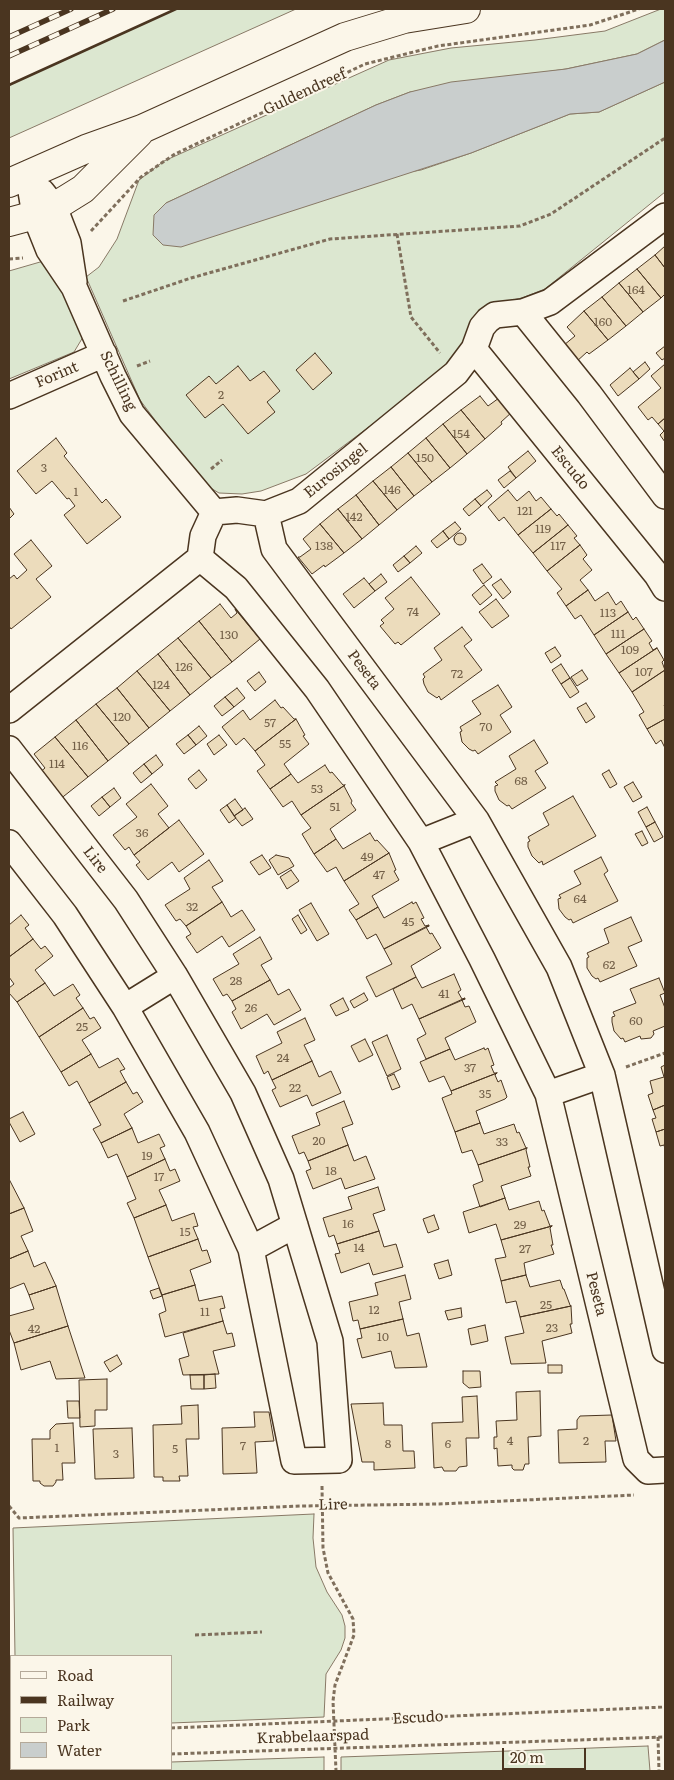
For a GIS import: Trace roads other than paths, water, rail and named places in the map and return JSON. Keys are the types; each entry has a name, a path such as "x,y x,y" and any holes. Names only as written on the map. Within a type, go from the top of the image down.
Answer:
{"street":[{"path":"18,178 86,149 142,129 346,37 404,18 466,9"},
{"path":"32,215 83,189 142,129"},
{"name":"Schilling","path":"18,178 32,215 58,246 113,376 132,414 214,512"},
{"name":"Eurosingel","path":"214,512 237,510 266,514 299,502 456,373 474,350 482,327 488,320 495,315 523,312 550,302 665,216"},
{"path":"523,312 589,394 665,496"},
{"name":"Escudo","path":"474,350 651,568 665,588"},
{"name":"Forint","path":"9,396 104,354"},
{"path":"9,710 200,558 203,536 214,512"},
{"name":"Peseta","path":"266,514 274,549 476,820 559,967 602,1075 665,1350"},
{"name":"Peseta","path":"200,558 236,588 317,690 421,842 482,958 548,1094 636,1459 657,1471"},
{"name":"Lire","path":"9,749 126,900 175,976 243,1093 281,1179 330,1341 339,1460 294,1461 251,1249 197,1132 124,1007 65,915 9,843"},
{"path":"421,842 476,820"},
{"path":"124,1007 175,976"},
{"path":"548,1094 602,1075"},
{"path":"251,1249 295,1225"}],"water":[{"path":"665,40 665,82 599,112 570,114 471,153 181,247 163,245 153,235 154,215 166,203 376,105 410,92 451,82 566,69 637,54"}],"railway":[{"path":"9,37 71,9"},
{"path":"9,56 113,9"}]}
